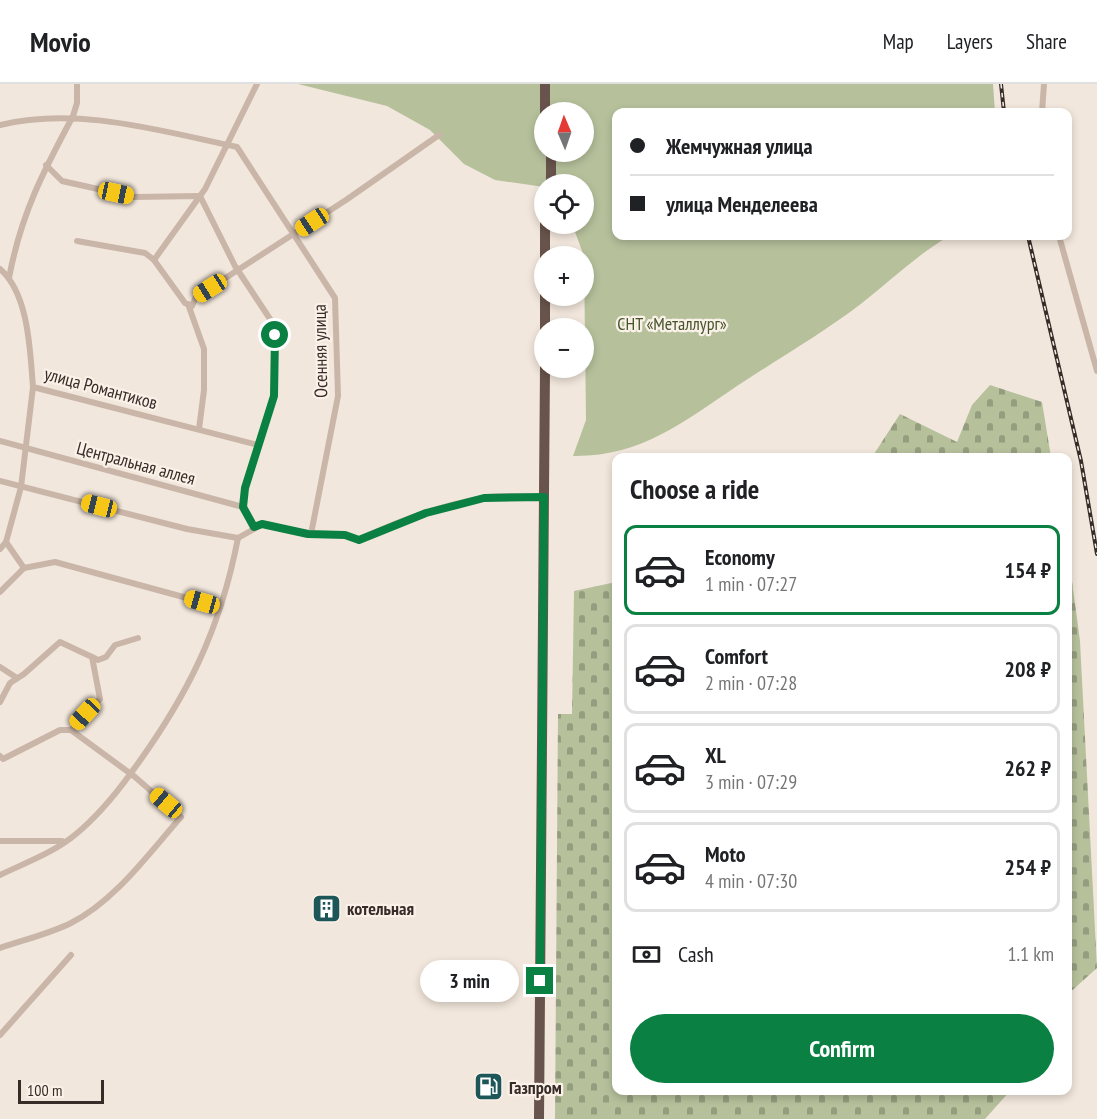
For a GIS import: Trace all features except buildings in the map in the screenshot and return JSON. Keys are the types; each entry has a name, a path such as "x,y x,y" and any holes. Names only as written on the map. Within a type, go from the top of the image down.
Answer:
{"highway":[{"path":"545,84 545,102"},
{"path":"551,84 551,102"},
{"path":"544,318 545,234"},
{"path":"539,1119 544,378"},
{"path":"546,1119 551,378"}],"street":[{"path":"9,278 35,187 72,119 77,103 77,84"},
{"path":"154,260 199,196 257,84"},
{"path":"1042,108 1044,84"},
{"name":"Осенняя улица","path":"0,125 35,117 72,119 159,130 237,147 295,233 335,298 338,396 311,534"},
{"path":"188,304 192,306 196,297 440,135"},
{"path":"46,165 62,181 134,197 199,196"},
{"path":"199,196 237,270 272,322 275,335 274,396 245,488 243,507 254,527"},
{"path":"1060,240 1097,371"},
{"path":"77,242 145,254 154,260 188,304 204,348 204,390 199,429"},
{"path":"0,269 9,278"},
{"name":"улица Романтиков","path":"9,278 23,310 33,387 258,445"},
{"path":"0,549 6,542 21,487 33,387"},
{"name":"Центральная аллея","path":"0,441 243,507"},
{"path":"0,481 187,530 238,538 262,524 311,534 345,535 359,540 426,513 484,498 544,497"},
{"path":"0,875 75,835 111,800 163,730 198,669 230,582 238,538"},
{"path":"6,542 24,568"},
{"path":"0,592 24,568 55,562 220,607"},
{"path":"0,702 10,683 60,642 98,660 106,657 115,645 138,638"},
{"path":"71,730 100,699 92,657"},
{"path":"0,667 17,678"},
{"path":"0,756 3,759 60,730 71,730 181,817 135,869 90,911 69,924 0,948"},
{"path":"0,842 65,841"},
{"path":"0,1035 71,955"}],"green space":[{"name":"СНТ «Металлург»","path":"298,84 993,84 995,108 612,108 612,240 942,240 832,325 679,424 641,444 597,455 573,456 586,420 585,378 594,378 594,318 585,318 585,306 594,306 594,246 580,246 576,234 594,234 594,174 534,174 534,186 495,180 464,164 430,130 387,106"},
{"path":"990,385 1042,402 1050,453 875,453 900,414 957,442 972,405"},
{"path":"1072,582 1080,641 1097,968 1072,990"},
{"path":"612,583 612,1095 1006,1095 985,1119 555,1119 558,714 572,714 574,591"}],"railway":[{"path":"1001,84 1004,108"},
{"path":"1029,240 1081,461 1097,554"}],"place":[{"name":"котельная","path":"326,908"},
{"name":"Газпром","path":"488,1087"}],"route":[{"path":"275,335 274,396 245,488 243,507 254,527 262,524 308,534 345,535 359,540 381,529 426,513 484,498 544,497 540,981"}]}
